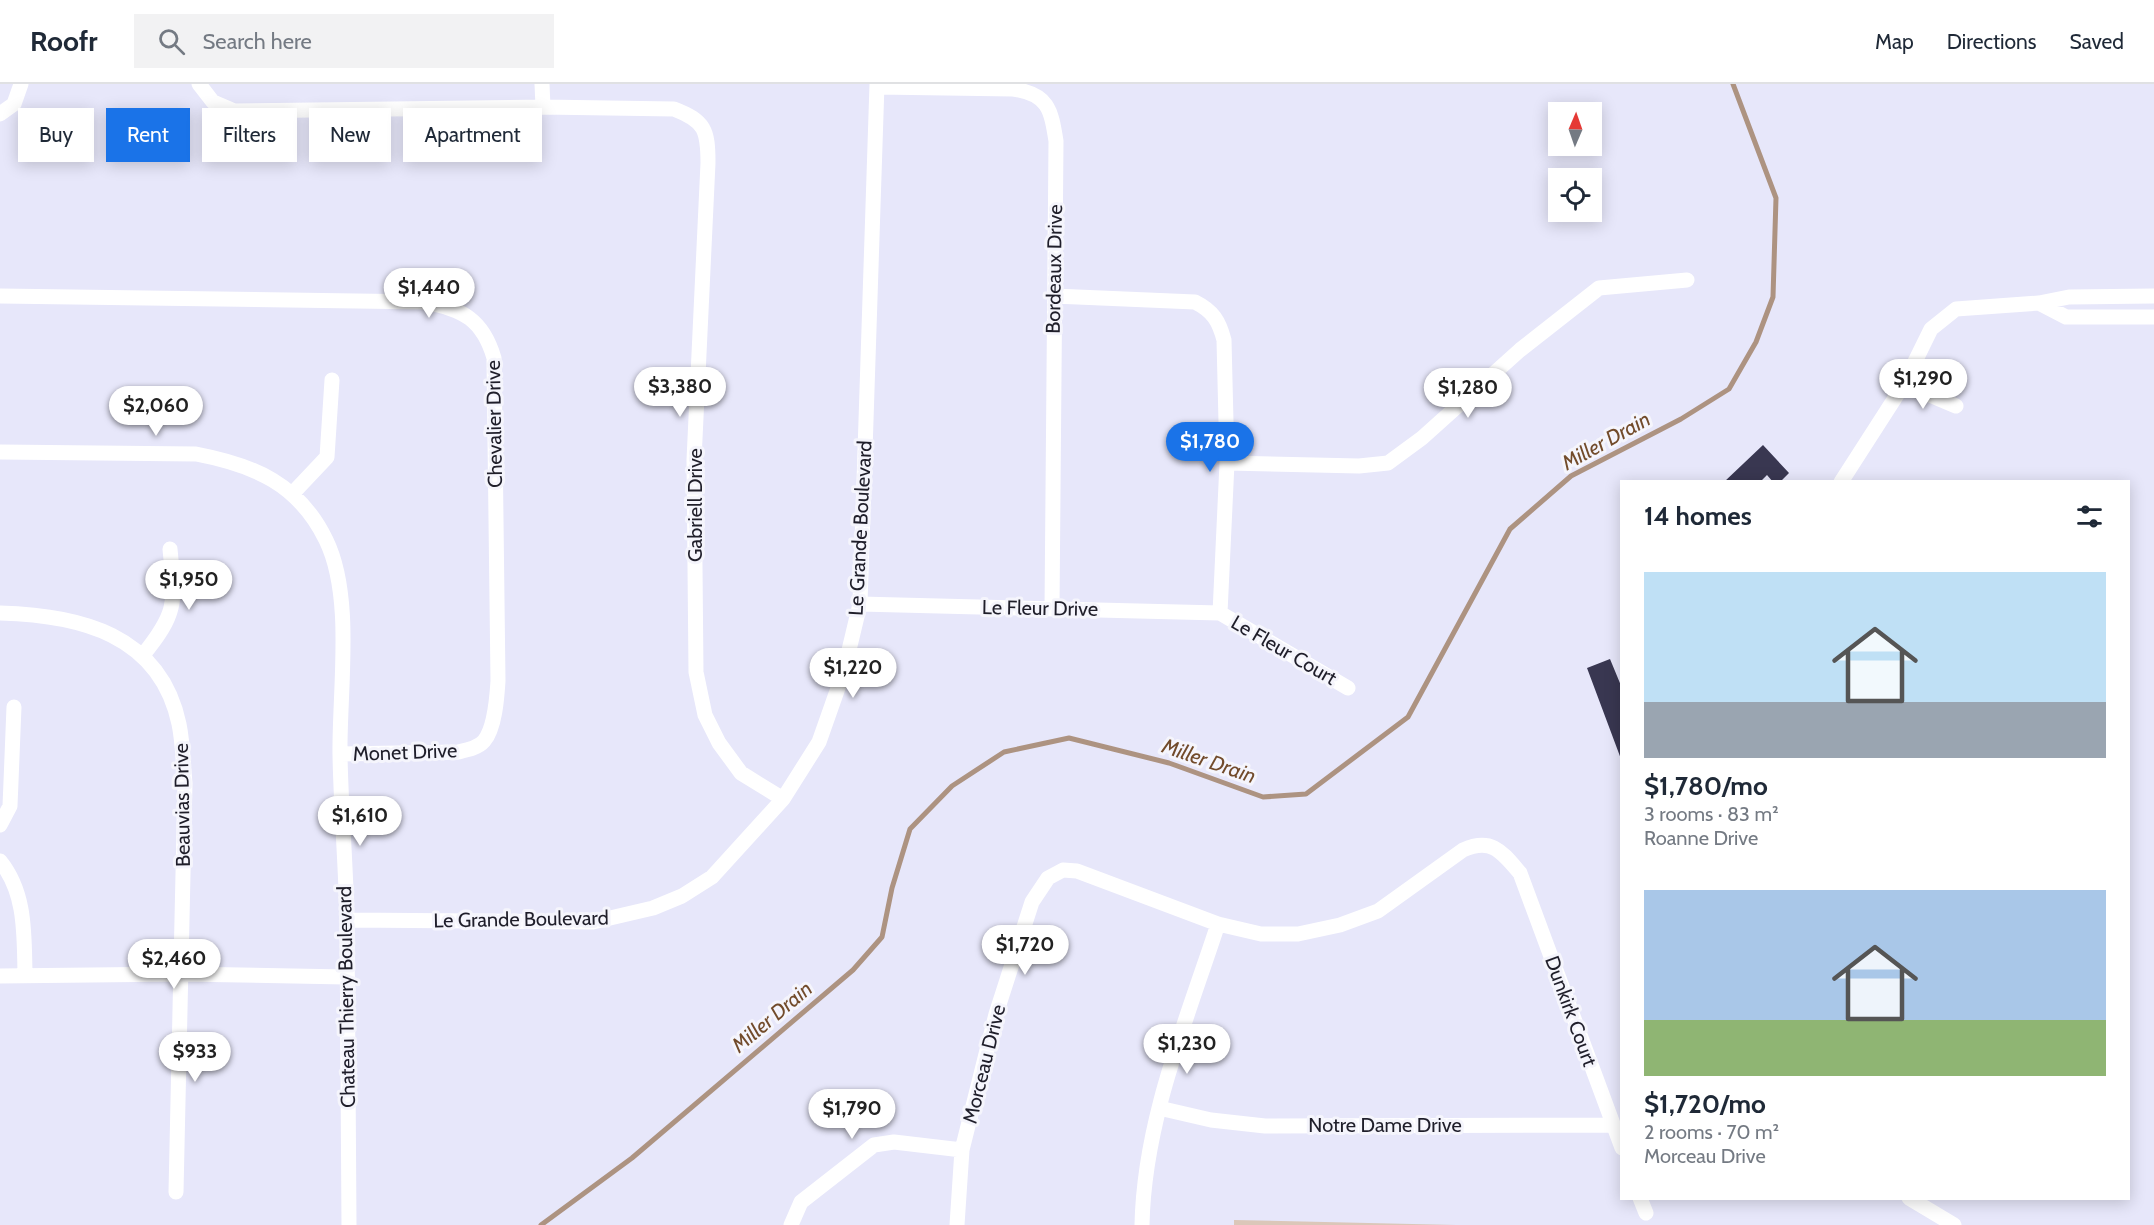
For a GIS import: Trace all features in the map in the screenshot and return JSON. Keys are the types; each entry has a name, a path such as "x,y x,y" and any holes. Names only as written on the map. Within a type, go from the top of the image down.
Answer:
{"street":[{"path":"0,114 14,104 21,84"},
{"name":"Gabriell Drive","path":"199,84 213,102 234,111 543,107 674,109 690,115 703,126 706,133 708,163 694,460 696,672 705,715 719,743 741,773 783,799"},
{"path":"542,84 543,107"},
{"name":"Bordeaux Drive","path":"878,86 1014,89 1033,92 1048,108 1056,141 1052,609"},
{"name":"Le Grande Boulevard","path":"347,920 593,922 634,913 682,896 712,877 783,799 819,742 844,670 860,604 878,86"},
{"path":"1227,463 1359,465 1388,463 1422,438 1520,350 1599,288 1687,280"},
{"name":"Chevalier Drive","path":"0,296 425,302 461,312 481,327 488,338 494,358 498,681 496,704 491,723"},
{"path":"1054,296 1195,302 1210,310 1222,331 1227,463 1220,613"},
{"path":"1842,480 1904,384 1932,329 1956,309 2039,303 2069,297 2154,296"},
{"path":"2039,303 2066,317 2154,317"},
{"path":"0,453 196,454 227,460 257,471 293,493 327,457 332,380"},
{"path":"1904,384 1956,406"},
{"name":"Chateau Thierry Boulevard","path":"293,493 326,540 336,569 341,597 340,754 347,920 349,1225"},
{"path":"143,655 171,617 175,597 170,549"},
{"name":"Le Fleur Drive","path":"860,604 1220,613"},
{"name":"Beauvias Drive","path":"0,613 35,614 84,622 115,637 143,655 167,691 179,723 185,783 176,1192"},
{"name":"Le Fleur Court","path":"1220,613 1348,688"},
{"path":"0,825 10,806 15,707"},
{"name":"Monet Drive","path":"340,754 458,752 473,749 484,741 491,723"},
{"name":"Morceau Drive","path":"957,1225 962,1150 996,1014 1032,902 1048,878 1063,870 1077,871 1218,924 1261,934 1298,934 1340,925 1378,911 1475,844 1490,845 1502,852 1520,873"},
{"path":"0,861 17,889 23,920 25,974"},
{"name":"Dunkirk Court","path":"1520,873 1620,1143"},
{"path":"1143,1225 1143,1188 1159,1108 1218,924"},
{"path":"0,976 182,974 346,977"},
{"name":"Notre Dame Drive","path":"1159,1108 1211,1120 1264,1126 1613,1125"},
{"path":"791,1225 801,1202 874,1145 894,1142 962,1150"},
{"path":"1641,1200 1646,1213"},
{"path":"1912,1200 1954,1225"}],"shaded area":[{"path":"1234,1220 1456,1225 1234,1225"}],"building":[{"path":"1763,445 1789,473 1782,480 1771,480 1767,475 1762,480 1726,480"},
{"path":"1610,659 1620,683 1620,756 1587,668"}],"waterway":[{"name":"Miller Drain","path":"541,1225 632,1158 853,970 882,937 892,888 910,829 952,786 1004,752 1069,738 1169,763 1263,797 1306,794 1408,717 1510,529 1571,476 1681,419 1729,389 1756,342 1773,297 1776,198 1733,84"}]}
